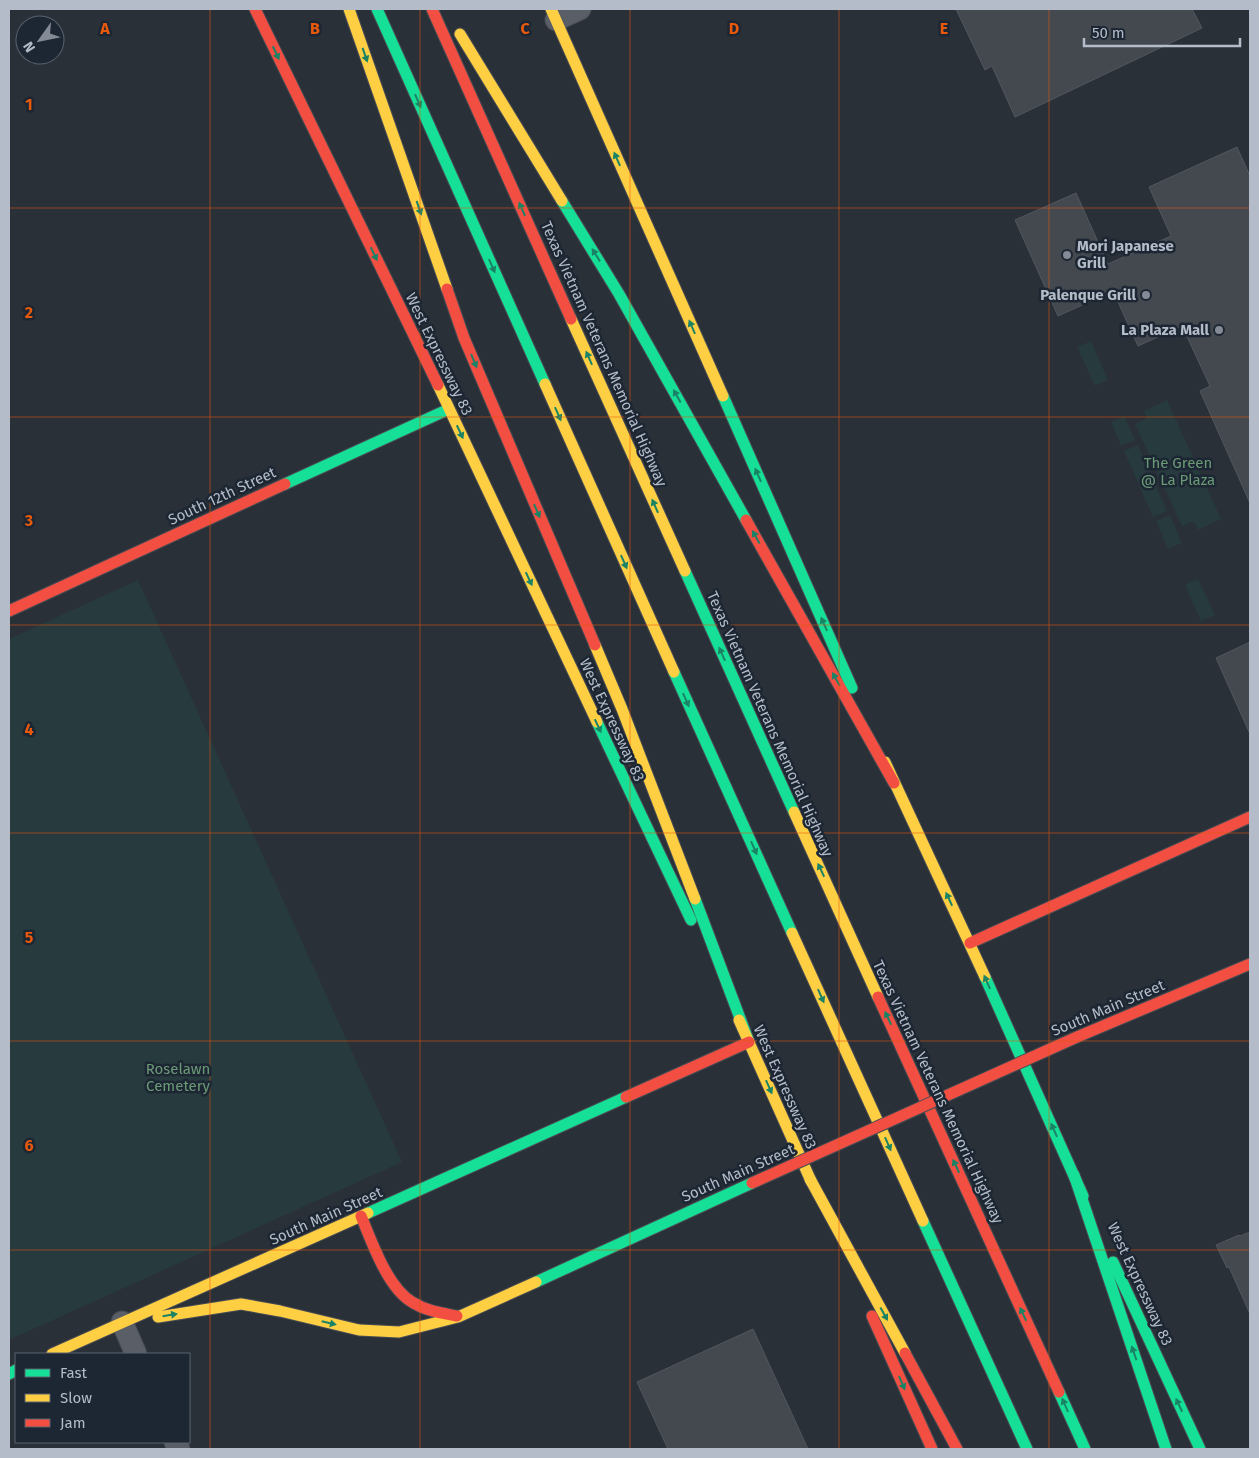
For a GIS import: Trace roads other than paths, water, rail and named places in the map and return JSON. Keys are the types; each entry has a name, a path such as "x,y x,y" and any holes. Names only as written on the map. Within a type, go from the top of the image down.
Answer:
{"main road":[{"name":"West Expressway 83","path":"256,9 449,408 749,1042 932,1449"},
{"path":"349,9 464,338 622,709 749,1042"},
{"path":"377,9 662,646 1027,1449"},
{"name":"Texas Vietnam Veterans Memorial Highway","path":"432,9 742,699 1085,1449"},
{"name":"West Expressway 83","path":"553,14 894,783 970,943 1200,1449"},
{"path":"454,26 619,294 894,783"},
{"name":"South 12th Street","path":"9,611 449,408"},
{"path":"970,943 1250,817"},
{"name":"South Main Street","path":"122,1322 241,1304 280,1311 359,1330 399,1332 458,1317 752,1182 1250,964"},
{"name":"South Main Street","path":"54,1353 749,1042"},
{"path":"1074,1175 1166,1449"},
{"path":"810,1179 957,1449"},
{"path":"361,1216 392,1280 405,1298 425,1309 458,1317"}],"street":[{"path":"553,14 580,9"},
{"path":"122,1322 136,1353"}],"place":[{"name":"Mori Japanese Grill","path":"1067,255"},
{"name":"Palenque Grill","path":"1146,295"},
{"name":"La Plaza Mall","path":"1219,330"}],"park label":[{"name":"The Green @ La Plaza","path":"1178,472"},
{"name":"Roselawn Cemetery","path":"178,1078"}]}
